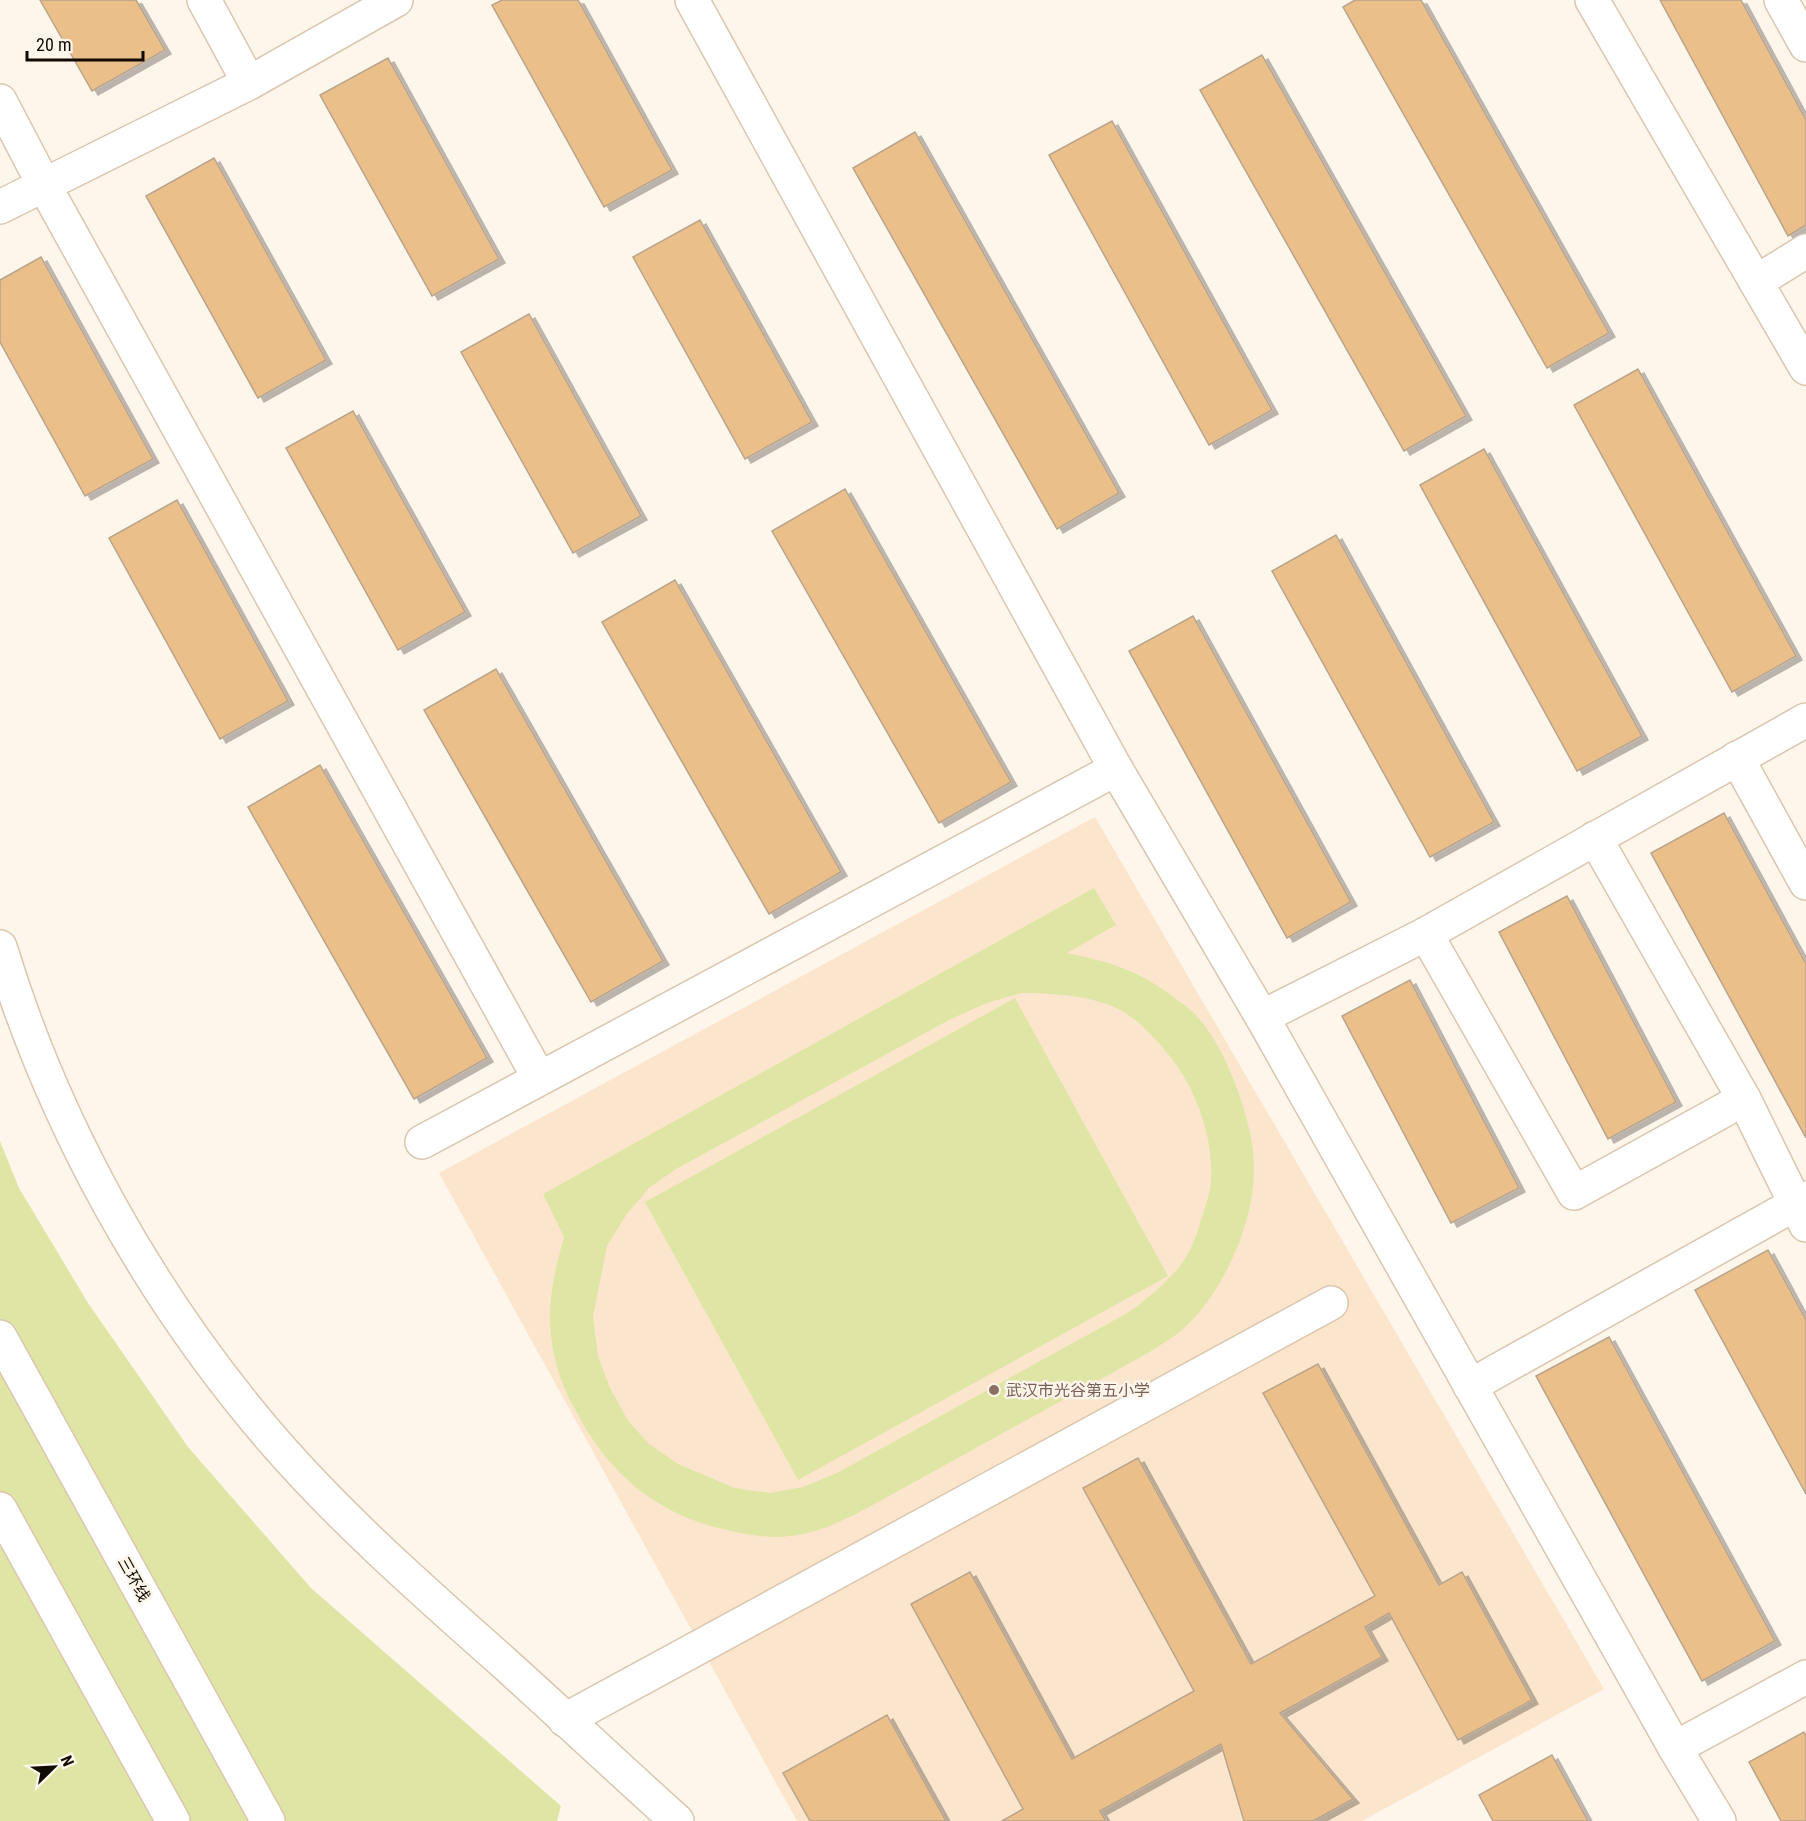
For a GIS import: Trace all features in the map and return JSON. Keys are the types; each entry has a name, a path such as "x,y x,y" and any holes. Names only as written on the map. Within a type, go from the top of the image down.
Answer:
{"main road":[{"path":"204,0 249,83"},
{"path":"0,207 249,83 396,0"},
{"path":"692,0 1116,769 1262,1017 1675,1748 1719,1821"},
{"path":"1592,0 1806,368"},
{"path":"1781,0 1806,45"},
{"path":"0,101 44,185 539,1078"},
{"path":"1756,282 1806,251"},
{"path":"1262,1017 1426,934 1806,720"},
{"path":"1737,758 1806,883"},
{"path":"422,1142 1116,769"},
{"path":"1470,1386 1802,1209 1744,1099 1595,838"},
{"path":"1426,934 1574,1193 1744,1099"},
{"path":"0,947 14,993 48,1079 131,1243 178,1318 270,1437 316,1488 421,1589 677,1821"},
{"path":"565,1720 1331,1303"},
{"name":"三环线","path":"0,1337 268,1821"},
{"path":"0,1509 172,1821"},
{"path":"1675,1748 1806,1677"}],"shaded area":[{"name":"武汉市光谷第五小学","path":"1095,817 1604,1689 1362,1821 797,1821 439,1173"}],"green space":[{"path":"1094,888 1116,925 1067,953 1124,968 1149,980 1201,1020 1220,1049 1230,1070 1247,1119 1254,1157 1253,1188 1249,1211 1234,1256 1211,1297 1182,1330 1148,1353 842,1521 822,1529 783,1537 735,1532 708,1525 662,1505 641,1492 623,1476 591,1436 567,1395 554,1356 550,1323 551,1298 564,1237 543,1194","holes":["1021,993 1079,997 1101,1002 1120,1010 1135,1020 1155,1039 1187,1082 1207,1135 1211,1172 1209,1193 1197,1232 1180,1266 1129,1312 837,1473 803,1487 770,1493 735,1488 678,1464 648,1443 627,1419 610,1388 598,1356 593,1317 607,1246 626,1215 649,1188 676,1169 951,1019 987,1003"]},
{"path":"1015,998 1168,1276 798,1480 645,1202"},
{"path":"0,1141 19,1188 88,1303 188,1447 311,1588 561,1806 557,1821 0,1821"}],"building":[{"path":"40,0 136,0 165,50 92,91"},
{"path":"502,0 578,0 672,170 604,207 492,5"},
{"path":"1355,0 1421,0 1609,333 1547,368 1343,7"},
{"path":"1660,0 1741,0 1806,120 1806,225 1788,236"},
{"path":"1262,55 1466,416 1404,451 1200,90"},
{"path":"388,58 499,259 432,296 320,95"},
{"path":"1112,121 1272,410 1209,445 1049,155"},
{"path":"915,132 1119,493 1057,529 853,168"},
{"path":"214,158 326,360 258,398 146,196"},
{"path":"700,220 812,422 745,459 633,257"},
{"path":"41,257 153,459 85,496 0,342 0,280"},
{"path":"529,314 641,516 573,553 461,352"},
{"path":"1638,369 1796,656 1732,692 1574,405"},
{"path":"353,411 465,612 398,650 286,448"},
{"path":"1484,449 1642,736 1577,771 1420,485"},
{"path":"845,489 1011,782 939,823 772,531"},
{"path":"177,500 288,701 220,739 109,538"},
{"path":"1336,535 1494,822 1430,857 1272,571"},
{"path":"675,580 841,872 769,914 602,622"},
{"path":"1193,616 1351,902 1287,938 1129,651"},
{"path":"496,669 663,961 591,1002 424,710"},
{"path":"320,765 487,1058 414,1099 248,807"},
{"path":"1724,813 1806,964 1806,1138 1651,853"},
{"path":"1567,896 1676,1102 1608,1139 1499,932"},
{"path":"1410,980 1519,1188 1451,1223 1342,1016"},
{"path":"1768,1250 1806,1320 1806,1494 1695,1290"},
{"path":"1609,1337 1775,1641 1702,1681 1536,1376"},
{"path":"1318,1364 1439,1585 1462,1572 1532,1700 1458,1740 1389,1613 1365,1627 1382,1657 1280,1713 1353,1799 1313,1821 1244,1821 1221,1744 1100,1811 1106,1821 1002,1821 1023,1809 911,1604 970,1572 1072,1759 1194,1691 1083,1488 1138,1458 1251,1664 1375,1596 1263,1393"},
{"path":"887,1715 946,1821 810,1821 783,1773"},
{"path":"1804,1732 1806,1736 1806,1821 1781,1821 1749,1762"},
{"path":"1552,1755 1588,1821 1493,1821 1479,1795"}],"place":[{"name":"武汉市光谷第五小学","path":"994,1390"}]}
